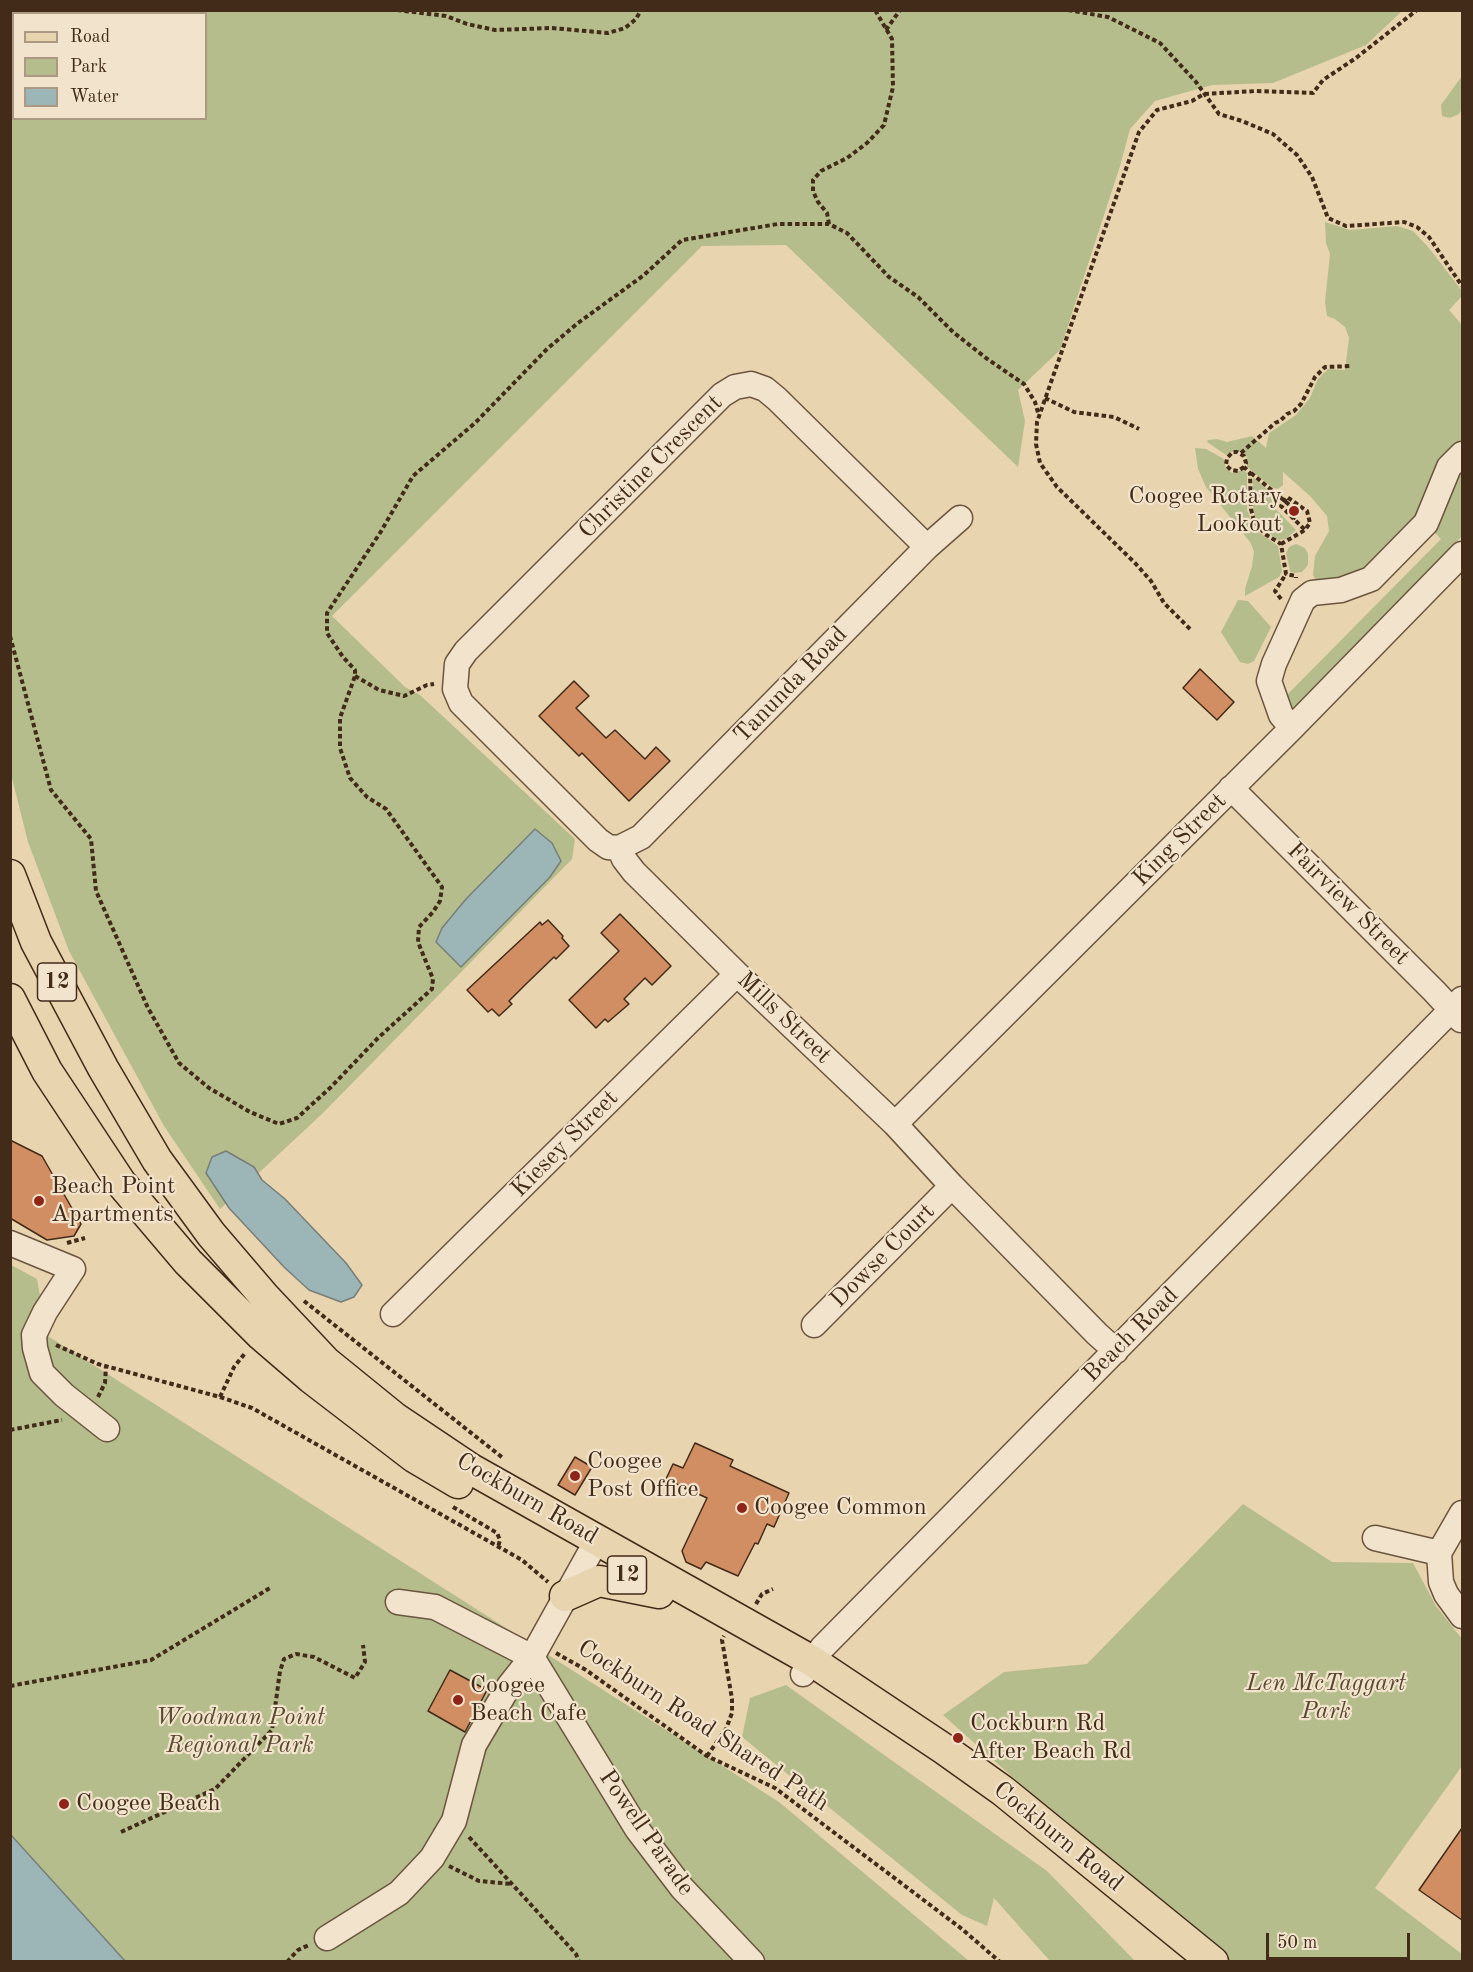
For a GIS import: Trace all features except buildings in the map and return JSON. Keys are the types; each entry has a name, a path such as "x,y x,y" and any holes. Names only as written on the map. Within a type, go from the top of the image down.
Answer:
{"main road":[{"name":"Cockburn Road","path":"10,875 36,942 103,1068 151,1150 211,1234 264,1296 326,1362 396,1418 594,1547 808,1668 1003,1791 1213,1962"},
{"name":"Cockburn Road","path":"10,999 47,1071 121,1183 188,1262 261,1335 311,1378 414,1456 486,1499 594,1547 659,1593 808,1668 976,1785 1068,1856 1196,1962"},
{"path":"565,1596 599,1581 659,1593"}],"street":[{"name":"Christine Crescent","path":"455,686 457,663 466,651 722,395 735,387 751,384 765,389 927,547"},
{"path":"1292,728 1281,715 1269,681 1274,664 1303,600 1312,594 1341,590 1371,579 1426,523 1449,467 1462,454"},
{"name":"Tanunda Road","path":"619,848 641,837 927,547 960,518"},
{"name":"King Street","path":"895,1124 1292,728 1462,554"},
{"path":"455,686 461,702 598,840 608,847 619,848"},
{"name":"Fairview Street","path":"1231,788 1434,991 1458,1010"},
{"name":"Mills Street","path":"619,848 634,872 737,974 895,1124 952,1186 1116,1351"},
{"name":"Kiesey Street","path":"393,1314 737,974"},
{"name":"Beach Road","path":"808,1668 822,1648 1458,1010"},
{"name":"Dowse Court","path":"814,1325 952,1186"},
{"path":"10,1243 73,1269 45,1312 34,1335 35,1348 42,1373 64,1395 107,1429"},
{"path":"1462,1513 1439,1553 1446,1594 1462,1616"},
{"path":"1375,1538 1439,1553"},
{"path":"327,1938 399,1893 432,1858 454,1821 474,1745 509,1686 532,1657 594,1547"},
{"path":"398,1602 435,1606 532,1657"},
{"name":"Powell Parade","path":"532,1657 637,1830 682,1888 752,1962"}],"path":[{"path":"397,10 446,16 467,24 495,30 552,28 608,33 625,28 636,19 641,10"},
{"path":"829,225 827,213 813,191 813,180 821,171 847,158 867,143 884,125 893,87 892,39 875,10"},
{"path":"886,30 900,10"},
{"path":"1068,10 1108,17 1160,43 1196,82 1219,114 1273,134 1297,154 1312,177 1328,218 1346,226 1404,222 1417,227 1429,237 1462,286"},
{"path":"1190,629 1164,603 1151,580 1057,487 1040,463 1036,444 1037,422 1139,132 1157,110 1192,101 1204,94 1313,93 1323,80 1356,58 1418,10"},
{"path":"10,636 51,790 91,840 96,891 148,1008 179,1063 209,1088 250,1112 279,1124 297,1118 378,1038 432,989 433,979 418,942 418,927 440,901 442,886 386,809 367,797 350,778 340,748 340,718 355,670 327,633 327,613 380,533 413,476 475,423 547,349 644,274 682,240 778,224 829,225 847,233 889,277 918,297 953,332 1024,384 1035,402 1039,416"},
{"path":"1240,453 1301,404 1314,377 1325,367 1352,366"},
{"path":"1045,398 1074,412 1114,417 1139,429"},
{"path":"1240,453 1245,459 1244,467 1235,471 1231,470 1226,465 1229,454 1240,453"},
{"path":"1244,467 1298,512 1293,519"},
{"path":"1250,473 1251,509 1254,521 1266,534 1281,544 1286,574 1291,577"},
{"path":"1281,544 1305,530 1310,523 1307,511 1287,496 1281,506 1305,530"},
{"path":"355,676 378,690 404,696 427,685 455,686"},
{"path":"296,1302 301,1299 311,1306 504,1459"},
{"path":"34,1335 98,1365 220,1397 252,1408 522,1560 565,1596"},
{"path":"220,1397 234,1367 250,1347"},
{"path":"98,1399 105,1383 106,1366"},
{"path":"10,1430 66,1418"},
{"path":"10,1686 151,1660 270,1587"},
{"path":"755,1607 762,1594 772,1589"},
{"path":"707,1756 726,1729 732,1713 732,1699 722,1640"},
{"name":"Cockburn Road Shared Path","path":"556,1645 556,1653 586,1670 707,1756 775,1788 962,1929 1000,1962"},
{"path":"121,1832 215,1789 273,1730 280,1671 284,1659 296,1654 314,1657 355,1678 365,1662 363,1646"},
{"path":"454,1821 576,1954 578,1961"},
{"path":"432,1858 479,1881 512,1884"},
{"path":"287,1962 298,1950 327,1938"}],"green space":[{"path":"10,11 1402,11 1366,45 1273,83 1212,85 1155,101 1130,129 1060,350 1018,390 1025,421 1018,467 786,245 702,246 332,616 405,687 420,695 575,839 572,859 323,1113 220,1209 164,1126 69,951 28,842 11,774"},
{"path":"1462,76 1462,109 1459,114 1450,118 1442,116 1441,105"},
{"path":"1325,222 1350,230 1397,226 1413,231 1462,291 1462,296 1449,310 1462,325 1462,449 1417,522 1362,575 1318,584 1313,575 1315,556 1329,531 1327,516 1311,497 1283,472 1283,485 1278,489 1273,488 1247,467 1247,457 1242,452 1236,450 1226,455 1207,442 1217,439 1227,442 1252,436 1266,448 1269,433 1296,415 1310,398 1318,379 1328,369 1345,370 1349,338 1345,327 1327,316 1325,302 1330,254 1326,243"},
{"path":"1195,448 1206,449 1224,459 1226,469 1232,473 1243,470 1247,473 1247,510 1257,531 1278,546 1282,571 1279,577 1245,596 1254,551 1250,542 1206,487 1198,469"},
{"path":"1462,460 1462,536 1290,711 1281,701 1441,539 1429,527"},
{"path":"1254,478 1275,496 1271,504 1296,530 1286,539 1278,540 1261,527 1256,520 1253,509"},
{"path":"1296,544 1305,548 1308,554 1308,565 1302,572 1293,573 1290,571 1286,553 1289,547"},
{"path":"1238,600 1248,601 1271,627 1254,661 1248,664 1240,662 1221,632"},
{"name":"Woodman Point Regional Park","path":"11,1265 37,1279 40,1296 29,1324 779,1802 969,1961 125,1961 11,1835"},
{"name":"Len McTaggart Park","path":"1243,1504 1332,1562 1413,1563 1436,1606 1462,1639 1462,1766 1375,1888 1462,1954 1462,1961 1230,1961 1081,1838 943,1715 1004,1672 1087,1664"},
{"path":"786,1685 1047,1871 1135,1961 1050,1961 994,1898 987,1926 962,1915 742,1737 750,1698"}],"water":[{"path":"535,829 552,843 561,861 550,877 461,967 436,942 442,928 466,899"},
{"path":"226,1151 254,1167 262,1180 285,1199 346,1263 362,1285 354,1297 341,1302 309,1290 284,1267 229,1208 206,1173 212,1157"},
{"path":"11,1835 125,1961 11,1961"}],"place":[{"name":"Coogee Rotary Lookout","path":"1294,511"},
{"name":"Beach Point Apartments","path":"39,1201"},
{"name":"Coogee Post Office","path":"575,1476"},
{"name":"Coogee Common","path":"742,1508"},
{"name":"Coogee Beach Cafe","path":"458,1700"},
{"name":"Cockburn Rd After Beach Rd","path":"958,1738"},
{"name":"Coogee Beach","path":"64,1804"}]}
